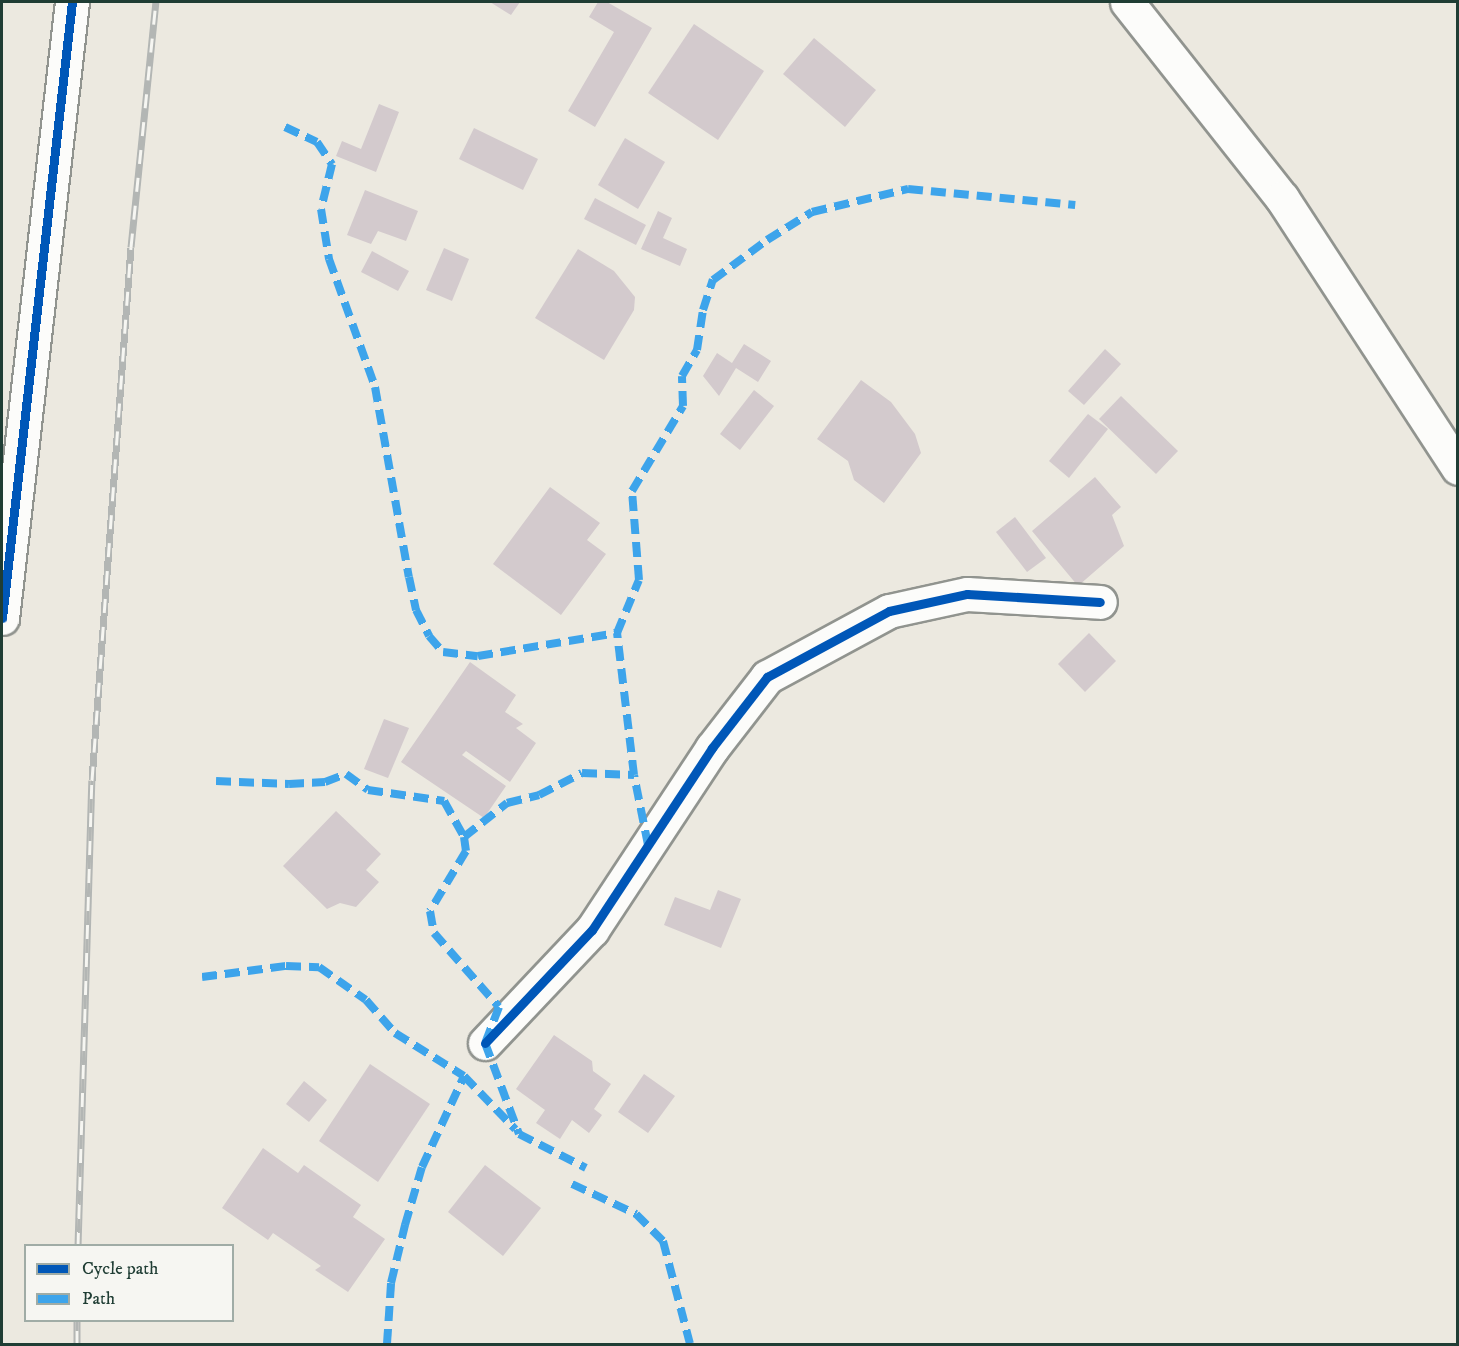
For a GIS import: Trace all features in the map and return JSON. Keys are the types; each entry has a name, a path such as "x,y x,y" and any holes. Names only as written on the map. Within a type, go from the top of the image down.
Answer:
{"main road":[{"path":"2,618 72,2"},
{"path":"1127,2 1282,198 1458,468"},
{"path":"485,1043 592,930 712,748 767,677 900,609 967,594 1100,602"}],"building":[{"path":"490,2 520,2 511,15"},
{"path":"598,2 607,2 652,28 595,127 568,111 614,32 589,17"},
{"path":"694,24 764,71 718,140 648,93"},
{"path":"814,38 876,90 845,127 783,74"},
{"path":"379,104 399,112 376,172 336,156 342,141 361,149"},
{"path":"474,128 538,159 523,190 459,159"},
{"path":"625,138 665,162 638,209 598,185"},
{"path":"365,190 418,211 406,241 378,231 371,244 347,235"},
{"path":"595,198 646,225 636,245 584,219"},
{"path":"658,211 672,218 663,238 687,249 680,266 641,249"},
{"path":"444,248 469,259 452,301 426,290"},
{"path":"578,249 614,271 635,297 634,310 604,360 535,318"},
{"path":"372,251 409,271 398,291 361,272"},
{"path":"744,344 771,361 758,382 736,368 719,396 703,376 717,353 732,363"},
{"path":"1105,349 1121,364 1084,405 1068,391"},
{"path":"861,380 891,402 915,434 921,453 884,503 854,480 848,461 817,439"},
{"path":"754,390 774,406 740,450 720,434"},
{"path":"1121,396 1178,451 1156,474 1099,419"},
{"path":"1088,414 1108,429 1069,478 1049,461"},
{"path":"1095,477 1121,507 1112,515 1124,546 1078,586 1032,531"},
{"path":"550,487 600,523 587,540 606,554 561,615 493,564"},
{"path":"1015,517 1046,558 1027,572 996,532"},
{"path":"1089,633 1116,661 1085,692 1058,664"},
{"path":"470,662 516,695 505,712 523,724 516,728 536,743 510,782 466,751 462,755 506,786 484,818 401,762"},
{"path":"384,719 409,728 388,778 364,769"},
{"path":"336,811 381,854 366,870 379,882 356,907 340,903 327,909 283,866"},
{"path":"718,890 741,899 721,948 664,925 675,897 710,910"},
{"path":"554,1035 592,1061 593,1071 611,1084 594,1109 602,1115 589,1133 572,1120 560,1139 536,1123 545,1110 516,1089"},
{"path":"370,1064 430,1104 378,1182 319,1141"},
{"path":"644,1074 675,1096 648,1133 618,1112"},
{"path":"304,1081 327,1100 309,1122 286,1104"},
{"path":"263,1148 298,1173 304,1165 361,1205 353,1217 385,1239 348,1292 315,1270 321,1266 273,1233 268,1240 222,1208"},
{"path":"485,1165 541,1208 503,1256 448,1212"}],"railway":[{"path":"78,1244 92,780 131,247 156,2"},
{"path":"77,1322 77,1344"}],"marked path":[{"path":"285,127 317,142 332,164 321,209 329,259 375,387 416,610 429,636 443,652 478,656 617,633"},
{"path":"648,845 634,775 617,633 639,580 632,491 683,406 682,376 697,350 703,310 713,280 767,240 812,212 908,189 1075,205"},
{"path":"464,837 507,803 539,795 582,773 634,775"},
{"path":"216,781 289,784 325,782 346,774 368,790 444,801 464,837 466,851 430,911 434,933 499,1007 485,1043 519,1134 586,1168"},
{"path":"202,977 286,966 319,967 366,1000 395,1033 464,1076 515,1129"},
{"path":"387,1344 391,1283 405,1225 422,1167 464,1076"},
{"path":"572,1184 636,1214 663,1241 690,1344"}],"cycle path":[{"path":"2,618 72,2"},
{"path":"485,1043 592,930 712,748 767,677 889,611 967,594 1100,602"}]}
